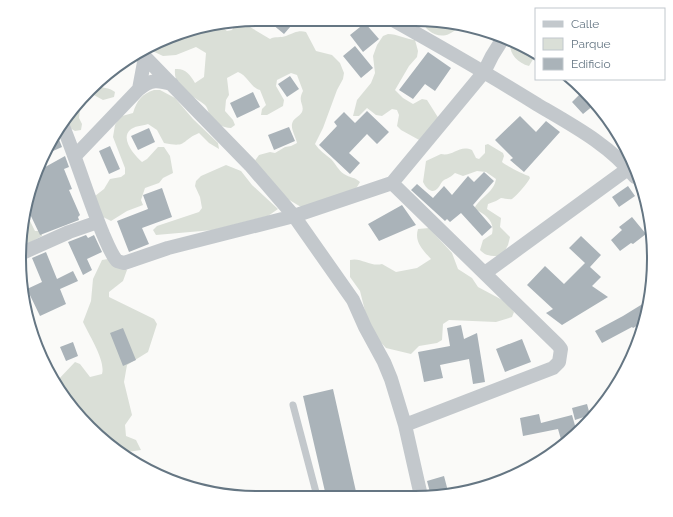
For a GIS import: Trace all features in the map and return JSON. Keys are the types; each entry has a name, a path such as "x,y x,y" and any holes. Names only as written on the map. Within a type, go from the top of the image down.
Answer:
{"street":[{"path":"403,26 484,72 593,138 629,170"},
{"path":"64,130 98,222 115,259 119,263 124,263 168,248 294,216 392,183 484,72 500,43"},
{"path":"145,55 250,165 294,216 353,300 391,379 405,425 420,491"},
{"path":"139,90 143,57"},
{"path":"75,156 146,84 157,81 172,84"},
{"path":"485,273 631,174"},
{"path":"392,183 558,345 560,349 559,362 553,368 405,425"},
{"path":"26,251 69,232 98,222"}],"lane":[{"path":"293,405 316,491"}],"green space":[{"path":"249,26 270,39 284,37 303,31 306,32 316,51 332,55 340,63 344,73 343,79 315,144 342,172 360,182 354,192 301,207 286,198 254,162 259,155 270,152 275,153 285,147 297,143 292,129 292,124 303,109 301,95 303,91 297,75 291,73 277,80 276,86 284,100 283,106 267,115 261,115 262,109 266,105 260,90 238,72 227,78 229,95 226,100 225,111 233,120 235,125 228,128 213,121 205,105 180,87 175,76 175,69 179,69 187,72 195,83 204,77 206,53 196,47 176,55 163,56 153,51 184,38 198,34 224,29 227,31 232,30 234,27"},
{"path":"425,26 430,26 456,29 449,34 436,35"},
{"path":"388,34 415,40 418,51 417,57 409,66 395,90 403,98 413,104 422,99 427,100 439,119 421,141 401,130 397,126 399,115 397,110 392,109 382,116 376,115 367,108 359,116 353,116 357,100 371,83 375,73 373,56 377,45 383,36"},
{"path":"510,48 533,59 529,66 521,63 515,58"},
{"path":"102,87 115,92 114,97 103,100 93,95"},
{"path":"154,90 160,90 175,98 193,119 218,143 219,149 209,143 199,133 177,145 164,143 157,130 148,124 130,130 127,134 128,142 136,156 142,162 147,159 158,147 164,147 170,156 173,173 163,178 159,183 145,188 141,200 143,205 127,211 111,221 101,216 95,196 104,189 110,179 121,177 125,174 125,168 113,137 115,125 122,116 133,113 140,98 146,93"},
{"path":"80,110 79,118 82,124 81,130 75,131 68,125"},
{"path":"488,144 503,153 504,156 502,162 529,176 530,178 512,199 501,198 488,204 487,209 501,218 500,227 510,237 508,245 502,256 487,255 480,250 483,240 492,234 493,229 489,219 475,209 478,203 493,187 496,179 486,172 477,171 463,176 455,173 443,181 434,191 427,188 423,182 426,161 441,154 449,154 460,149 472,150 476,158 479,159 485,153 485,145"},
{"path":"226,165 241,171 252,185 278,209 268,216 213,230 156,235 153,230 157,226 199,212 202,208 200,197 195,186 196,181 201,176"},
{"path":"29,220 35,231 42,231 42,236 26,244"},
{"path":"429,228 452,253 458,269 472,278 478,287 508,303 514,312 512,317 496,322 449,320 443,324 442,340 437,343 419,346 411,354 386,348 370,331 360,291 350,277 350,260 354,259 378,265 382,264 396,272 417,268 431,259 420,246 417,238 418,229"},
{"path":"108,259 127,270 123,281 109,292 109,297 154,319 157,324 148,352 127,365 124,382 132,415 125,425 126,436 136,440 141,450 129,452 105,433 84,412 59,379 75,362 80,364 90,377 102,374 102,362 83,322 91,301 93,279 102,260"}],"building":[{"path":"274,26 291,26 284,34"},
{"path":"361,26 368,26 379,39 363,52 350,35"},
{"path":"355,46 373,68 361,78 343,56"},
{"path":"428,52 451,68 435,91 425,84 413,99 399,90"},
{"path":"290,76 299,89 287,97 278,84"},
{"path":"253,92 260,107 237,118 230,103"},
{"path":"579,95 591,107 583,114 572,102"},
{"path":"367,111 389,132 377,144 367,134 349,153 360,163 350,174 319,145 337,126 334,122 344,112 355,123"},
{"path":"520,116 536,132 546,121 560,132 524,172 510,160 513,158 495,140"},
{"path":"289,127 295,141 274,150 268,135"},
{"path":"149,128 155,142 138,150 131,136"},
{"path":"59,139 62,147 53,150"},
{"path":"110,146 120,169 109,174 99,151"},
{"path":"65,156 69,167 64,169 72,189 69,190 80,215 78,217 79,220 40,235 30,214 38,184 45,167"},
{"path":"484,172 494,181 473,205 492,227 482,236 461,213 450,222 447,219 445,221 411,190 417,184 433,198 444,186 452,195 468,176 474,182"},
{"path":"628,186 635,196 619,207 612,197"},
{"path":"162,188 172,217 142,228 149,244 129,252 117,221 148,209 143,195"},
{"path":"402,205 416,225 379,241 368,224"},
{"path":"632,217 646,234 633,244 631,243 620,251 611,240 622,230 619,227"},
{"path":"86,235 88,238 94,235 102,252 87,259 92,270 83,275 68,242"},
{"path":"581,236 601,255 590,267 601,277 592,286 608,297 562,325 546,313 553,309 527,285 545,266 564,284 585,263 569,248"},
{"path":"46,252 57,279 73,271 78,281 60,289 66,304 40,316 28,292 28,289 42,282 32,258"},
{"path":"643,304 637,326 602,343 595,331"},
{"path":"461,325 464,339 477,333 485,382 473,384 469,359 440,365 443,378 424,382 418,352 450,346 447,328"},
{"path":"123,328 136,360 123,366 110,333"},
{"path":"522,339 531,362 505,372 496,349"},
{"path":"73,342 78,356 66,361 60,347"},
{"path":"333,389 356,491 325,491 303,396"},
{"path":"587,404 589,412 585,417 575,420 572,408"},
{"path":"539,414 541,423 572,415 575,426 561,439 558,429 523,436 520,418"},
{"path":"444,476 447,489 430,491 427,481"}]}
